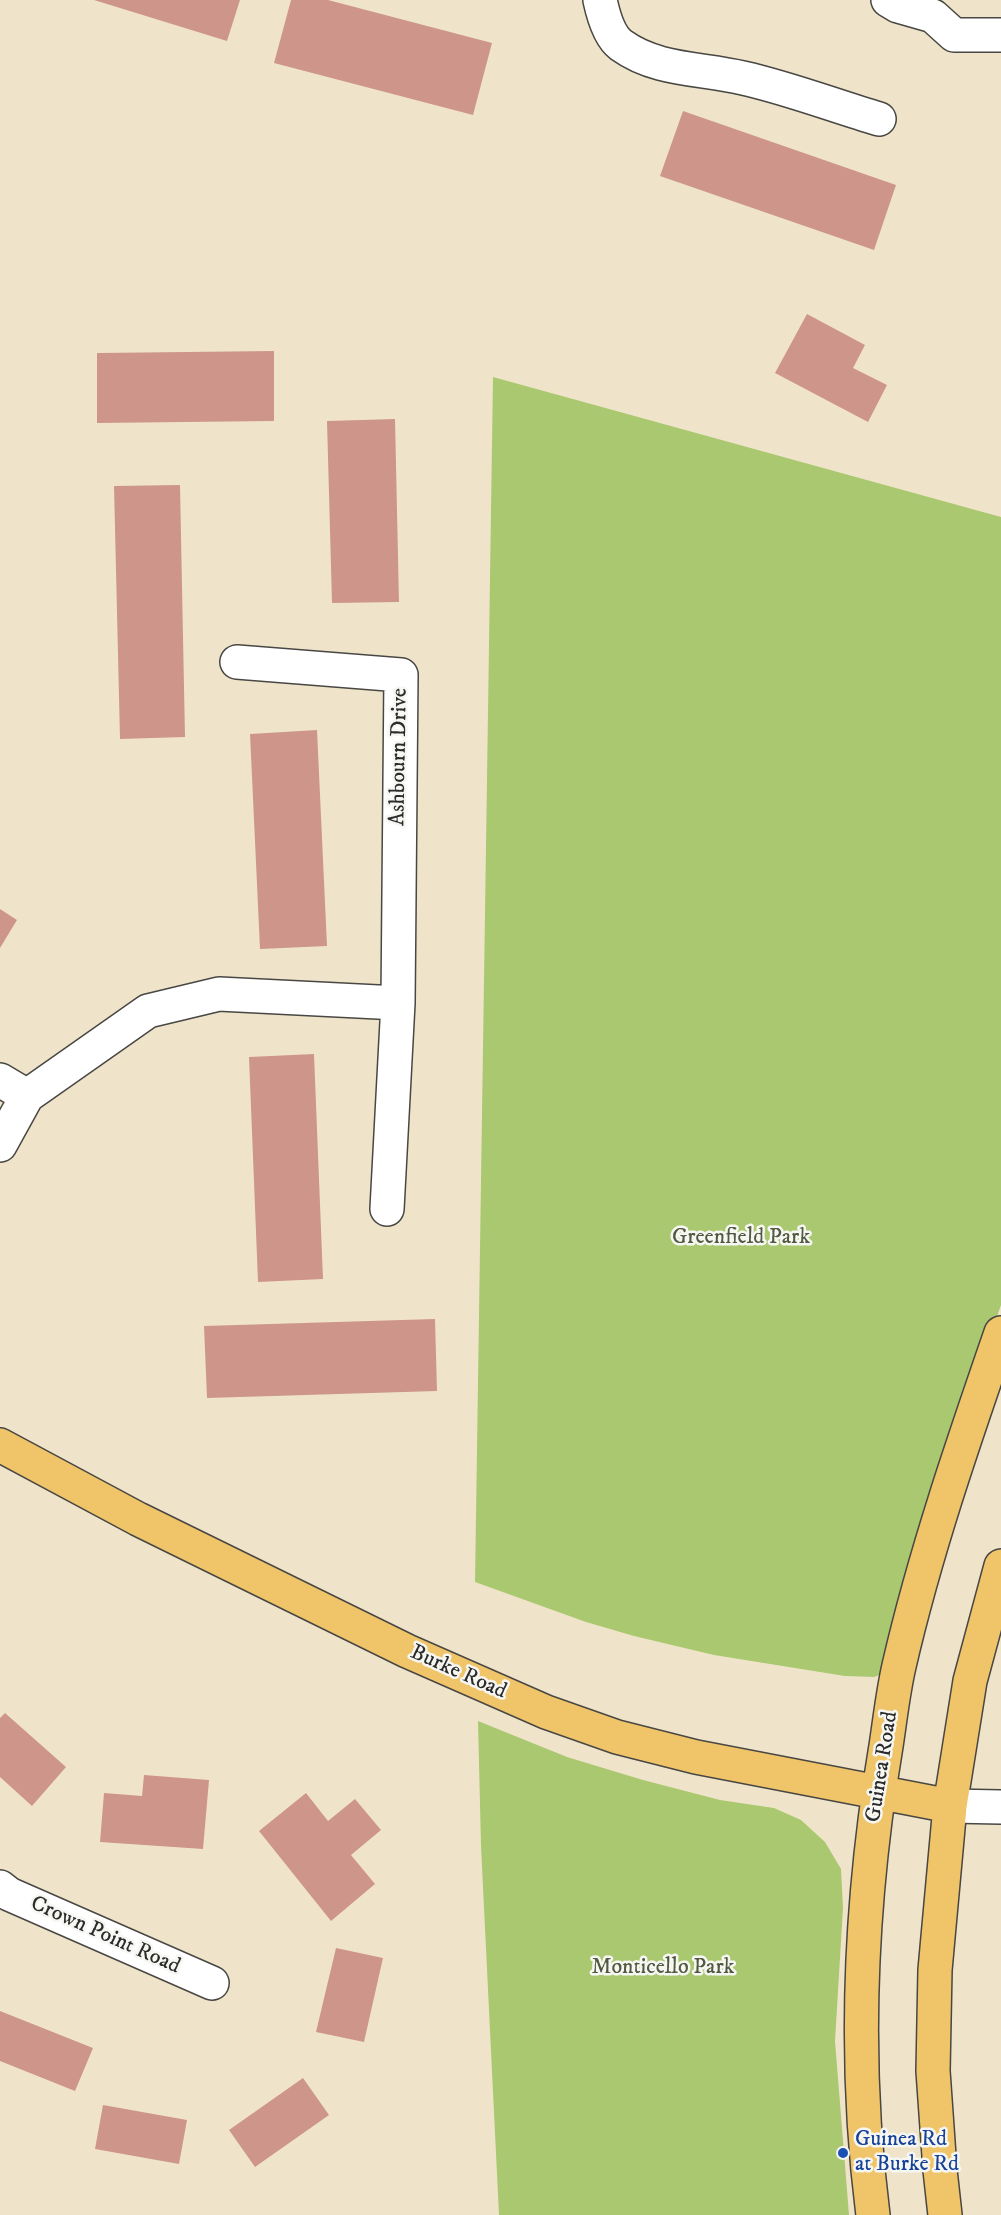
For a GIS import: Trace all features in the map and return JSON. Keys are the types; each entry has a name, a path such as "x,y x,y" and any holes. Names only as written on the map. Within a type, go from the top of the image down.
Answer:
{"main road":[{"name":"Guinea Road","path":"873,2215 861,2073 862,1966 878,1792 899,1667 945,1494 1001,1333"},
{"name":"Burke Road","path":"0,1445 138,1520 234,1567 407,1651 546,1712 617,1737 696,1757 950,1806"},
{"path":"945,2215 933,2071 935,1970 950,1806 970,1682 1001,1566"}],"street":[{"path":"600,0 604,18 618,43 642,58 679,69 743,78 879,119"},
{"path":"888,0 898,6 943,8 954,35 1001,34"},
{"name":"Ashbourn Drive","path":"237,662 401,675 398,1003 387,1209"},
{"path":"0,1145 27,1096 148,1011 219,994 398,1003"},
{"path":"0,1080 27,1096"},
{"path":"950,1806 1001,1807"},
{"name":"Crown Point Road","path":"0,1887 9,1894 212,1983"}],"green space":[{"name":"Greenfield Park","path":"493,377 1001,517 1001,1305 962,1416 893,1670 874,1677 845,1676 714,1655 634,1636 586,1622 475,1582"},
{"name":"Monticello Park","path":"478,1721 567,1757 643,1780 720,1800 774,1808 801,1820 825,1842 841,1869 843,1908 835,2041 849,2215 499,2215 481,1846"}],"building":[{"path":"94,0 240,0 227,41"},
{"path":"291,0 328,0 492,43 473,115 274,63"},
{"path":"683,111 896,185 874,250 660,176"},
{"path":"807,314 865,345 853,368 887,385 868,422 775,373"},
{"path":"274,351 274,421 97,423 97,353"},
{"path":"395,419 399,602 332,603 327,421"},
{"path":"180,485 185,737 120,739 114,486"},
{"path":"317,730 327,946 260,949 250,734"},
{"path":"0,909 17,920 0,948"},
{"path":"314,1054 323,1279 258,1282 249,1057"},
{"path":"435,1319 437,1391 207,1398 204,1326"},
{"path":"5,1713 66,1767 32,1806 0,1777 0,1718"},
{"path":"144,1775 209,1780 203,1849 100,1842 104,1793 142,1796"},
{"path":"306,1793 328,1821 355,1799 381,1830 351,1855 375,1884 331,1921 259,1831"},
{"path":"336,1948 383,1958 364,2042 316,2032"},
{"path":"0,2011 93,2048 75,2091 0,2061"},
{"path":"303,2078 329,2115 255,2167 229,2130"},
{"path":"103,2105 187,2120 179,2164 95,2149"}],"place":[{"name":"Guinea Rd at Burke Rd","path":"843,2153"}]}
